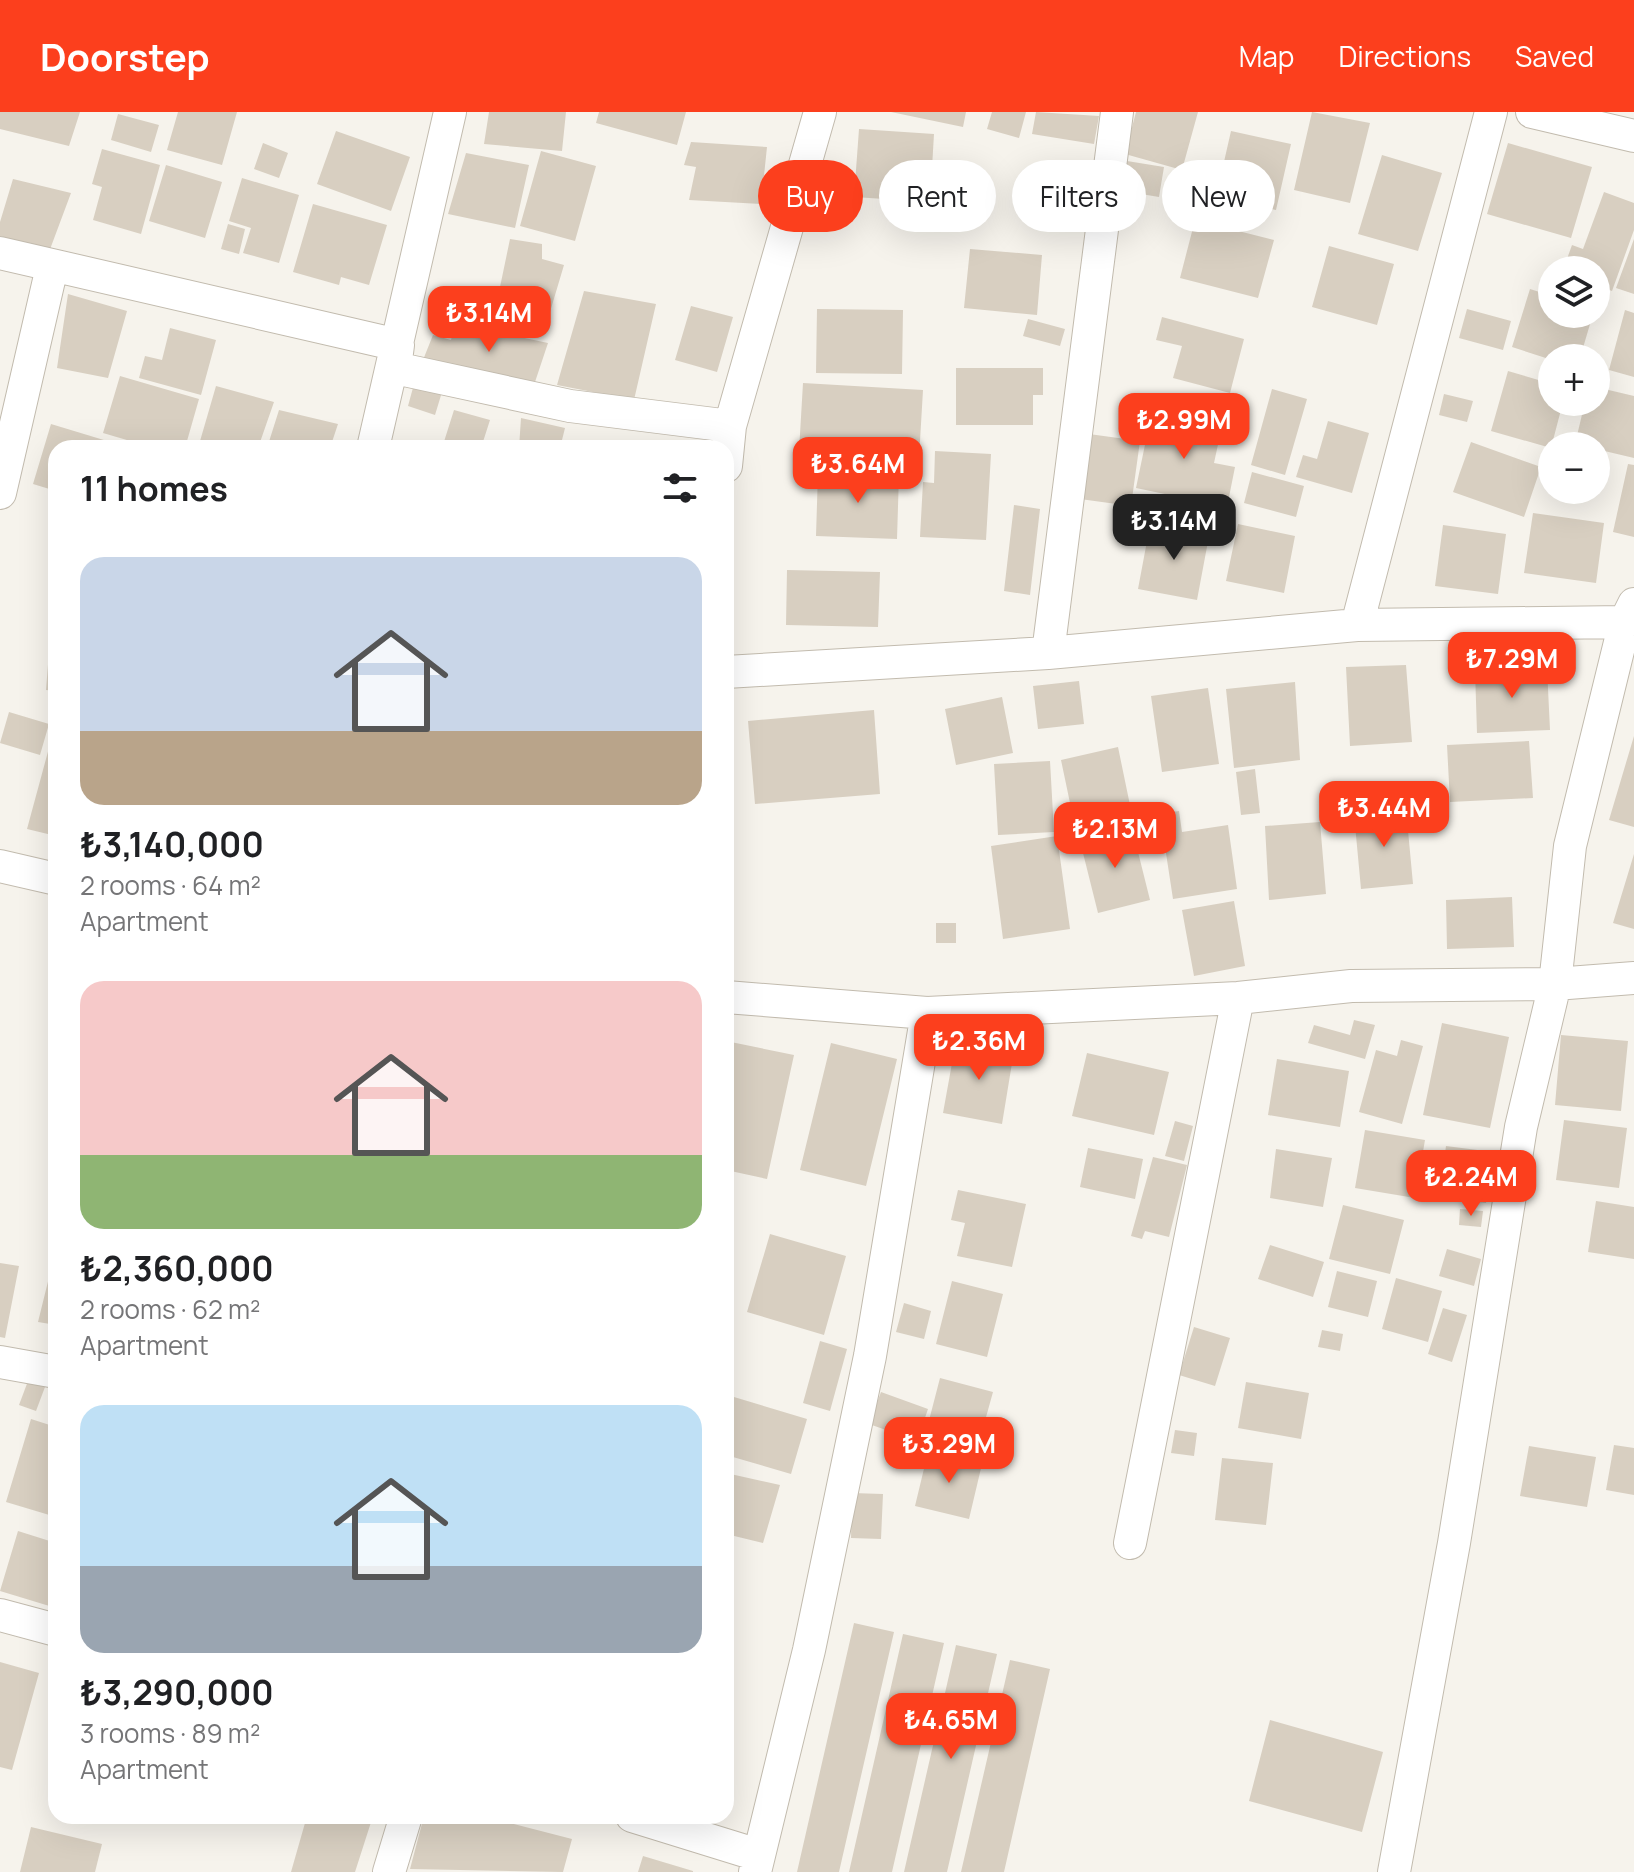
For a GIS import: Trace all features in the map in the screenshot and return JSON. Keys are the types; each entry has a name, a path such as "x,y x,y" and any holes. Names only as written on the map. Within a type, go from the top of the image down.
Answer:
{"street":[{"path":"375,440 450,112"},
{"path":"729,440 730,426 820,112"},
{"path":"1048,653 1117,112"},
{"path":"1357,625 1491,112"},
{"path":"1532,112 1634,136"},
{"path":"0,253 398,345"},
{"path":"0,493 52,267"},
{"path":"398,345 395,368 570,406 730,426"},
{"path":"734,672 1048,653 1357,625 1629,613 1570,846 1555,984 1521,1127 1454,1543 1394,1872"},
{"path":"0,866 48,877"},
{"path":"734,998 927,1013 1238,998 1351,986 1555,984 1634,978"},
{"path":"1130,1543 1238,998"},
{"path":"653,1824 756,1863 809,1650 870,1356 927,1013"},
{"path":"0,1362 48,1371"},
{"path":"0,1615 48,1628"},
{"path":"389,1872 404,1824"}],"building":[{"path":"0,112 80,112 69,146 0,129"},
{"path":"178,112 237,112 222,165 167,150"},
{"path":"489,112 566,112 562,151 484,144"},
{"path":"599,112 686,112 677,145 596,123"},
{"path":"891,112 966,112 963,127"},
{"path":"992,112 1026,112 1019,138 987,129"},
{"path":"1036,112 1099,116 1094,144 1032,134"},
{"path":"1136,112 1198,112 1185,160 1162,160 1162,164 1125,154"},
{"path":"1312,112 1370,123 1350,203 1294,190"},
{"path":"118,114 159,125 151,152 111,140"},
{"path":"859,129 934,134 932,160 879,160 879,199 863,198 863,160 857,160"},
{"path":"336,131 410,157 391,211 317,184"},
{"path":"1231,131 1291,144 1276,210 1275,160 1224,160"},
{"path":"691,142 767,147 766,160 758,160 758,204 689,200 696,167 684,165"},
{"path":"263,143 288,153 279,178 254,169"},
{"path":"1508,143 1592,167 1571,238 1487,214"},
{"path":"102,149 160,165 141,234 93,220 102,187 92,184"},
{"path":"541,151 596,166 575,241 520,226"},
{"path":"466,153 529,165 515,228 448,214"},
{"path":"1382,155 1442,173 1418,251 1358,234"},
{"path":"1146,164 1162,167 1159,197 1146,195"},
{"path":"166,165 222,182 205,238 149,221"},
{"path":"242,178 299,195 279,263 243,253 251,228 229,221"},
{"path":"13,179 71,193 49,252 0,236 0,222"},
{"path":"1604,192 1634,203 1634,230 1612,291 1610,256 1568,256 1572,245 1583,249"},
{"path":"313,204 387,225 369,285 341,277 339,285 293,272"},
{"path":"228,224 245,229 239,254 221,249"},
{"path":"1192,232 1242,232 1274,240 1258,298 1180,278"},
{"path":"510,239 542,244 542,259 564,265 547,322 495,311"},
{"path":"1634,239 1634,294 1616,288"},
{"path":"1329,246 1394,264 1377,325 1312,307"},
{"path":"970,249 1042,255 1037,315 964,308"},
{"path":"1530,289 1538,292 1538,328 1589,328 1584,344 1538,344 1538,355 1512,347"},
{"path":"584,291 656,304 634,400 557,385"},
{"path":"68,294 127,311 108,378 57,368"},
{"path":"691,306 733,317 717,372 675,360"},
{"path":"817,309 903,310 902,374 816,373"},
{"path":"1467,309 1511,321 1503,350 1459,338"},
{"path":"1625,310 1634,313 1634,377 1610,370"},
{"path":"1162,317 1244,339 1230,393 1173,378 1182,346 1156,340"},
{"path":"1028,319 1065,329 1060,346 1023,336"},
{"path":"455,323 548,343 533,388 423,360 433,335 451,340"},
{"path":"170,328 216,340 201,395 139,378 145,356 162,360"},
{"path":"956,368 1043,368 1043,395 1033,395 1033,425 956,425"},
{"path":"1508,371 1538,380 1538,416 1559,416 1555,432 1538,432 1538,444 1491,431"},
{"path":"120,376 199,399 187,440 127,440 103,433"},
{"path":"803,383 923,390 919,458 799,451"},
{"path":"414,384 442,392 435,415 408,406"},
{"path":"216,386 274,402 261,440 200,440"},
{"path":"1272,389 1307,399 1285,475 1251,465"},
{"path":"1610,390 1634,396 1634,458 1610,452 1610,432 1578,432 1582,416 1610,416"},
{"path":"1444,394 1473,401 1467,422 1439,415"},
{"path":"279,410 338,424 333,440 270,440"},
{"path":"454,410 490,420 484,440 445,440"},
{"path":"1152,411 1222,426 1214,463 1235,467 1227,507 1136,488"},
{"path":"521,418 565,428 562,440 520,440"},
{"path":"1328,421 1369,433 1352,493 1296,477 1303,455 1317,459"},
{"path":"51,424 104,440 48,440 48,489 33,484"},
{"path":"1089,434 1140,441 1131,506 1080,499"},
{"path":"1471,442 1538,466 1538,476 1524,517 1453,492"},
{"path":"935,451 991,454 986,540 920,537 923,482 934,483"},
{"path":"1628,464 1634,465 1634,537 1613,532"},
{"path":"818,472 899,474 897,539 816,536"},
{"path":"1252,472 1304,486 1296,517 1244,503"},
{"path":"1014,505 1040,509 1030,595 1004,591"},
{"path":"1533,513 1604,523 1596,583 1524,573"},
{"path":"1238,524 1295,536 1284,593 1226,581"},
{"path":"1150,525 1209,536 1197,600 1138,589"},
{"path":"1443,525 1506,534 1498,594 1435,586"},
{"path":"787,570 880,572 878,627 786,625"},
{"path":"1406,665 1412,742 1350,746 1346,667"},
{"path":"1547,668 1550,730 1477,733 1475,670"},
{"path":"1079,681 1084,724 1038,729 1033,686"},
{"path":"1295,682 1300,760 1234,768 1226,689"},
{"path":"1208,688 1219,764 1162,772 1151,696"},
{"path":"1002,697 1013,753 956,765 945,709"},
{"path":"874,710 880,794 755,804 748,721"},
{"path":"9,712 48,724 40,755 0,743"},
{"path":"1634,736 1634,827 1609,820"},
{"path":"1529,741 1533,798 1450,802 1447,745"},
{"path":"1118,747 1131,810 1074,822 1061,760"},
{"path":"48,752 48,834 27,829"},
{"path":"1050,761 1054,832 998,835 994,764"},
{"path":"1255,769 1260,813 1241,815 1236,772"},
{"path":"1406,809 1413,884 1361,889 1354,814"},
{"path":"1179,811 1182,832 1228,825 1237,889 1173,899 1160,814"},
{"path":"1320,822 1326,894 1269,900 1265,826"},
{"path":"1132,828 1150,900 1098,913 1080,841"},
{"path":"1057,836 1070,929 1003,939 991,846"},
{"path":"1634,854 1634,929 1613,923"},
{"path":"1512,897 1514,947 1447,949 1446,900"},
{"path":"1234,901 1245,966 1194,976 1182,910"},
{"path":"936,923 956,923 956,943 936,943"},
{"path":"1354,1020 1375,1025 1365,1059 1308,1043 1314,1025 1350,1035"},
{"path":"1442,1023 1509,1037 1490,1128 1423,1115"},
{"path":"1561,1035 1628,1041 1621,1111 1555,1105"},
{"path":"1401,1040 1423,1046 1402,1124 1359,1112 1376,1050 1397,1056"},
{"path":"956,1041 1014,1051 1002,1124 943,1113"},
{"path":"734,1043 794,1055 767,1179 734,1172"},
{"path":"831,1043 897,1059 866,1186 800,1170"},
{"path":"1087,1053 1169,1072 1154,1135 1072,1116"},
{"path":"1277,1059 1349,1071 1340,1127 1268,1115"},
{"path":"1564,1120 1627,1128 1619,1188 1556,1180"},
{"path":"1175,1121 1193,1126 1184,1161 1165,1156"},
{"path":"1365,1130 1425,1140 1415,1198 1355,1188"},
{"path":"1446,1146 1493,1152 1486,1203 1439,1197"},
{"path":"1088,1148 1143,1159 1135,1199 1080,1187"},
{"path":"1276,1149 1332,1158 1323,1207 1270,1198"},
{"path":"1153,1157 1187,1165 1169,1237 1145,1231 1142,1239 1131,1236"},
{"path":"958,1190 1026,1204 1012,1267 957,1256 965,1223 951,1220"},
{"path":"1596,1201 1634,1207 1634,1259 1588,1252"},
{"path":"1343,1205 1404,1220 1390,1274 1329,1259"},
{"path":"1460,1209 1483,1211 1481,1227 1459,1225"},
{"path":"770,1234 846,1256 824,1335 747,1312"},
{"path":"1270,1245 1324,1262 1313,1297 1258,1279"},
{"path":"1447,1249 1481,1259 1474,1286 1439,1276"},
{"path":"0,1263 19,1266 5,1338 0,1337"},
{"path":"1337,1271 1377,1281 1368,1317 1328,1307"},
{"path":"1396,1278 1442,1291 1428,1342 1382,1329"},
{"path":"48,1281 48,1324 38,1322"},
{"path":"952,1281 1003,1294 987,1357 936,1344"},
{"path":"904,1303 931,1311 924,1339 896,1332"},
{"path":"1443,1308 1467,1315 1452,1362 1428,1354"},
{"path":"1194,1327 1230,1338 1215,1386 1179,1375"},
{"path":"1322,1330 1343,1334 1340,1351 1318,1347"},
{"path":"820,1341 847,1349 830,1411 803,1403"},
{"path":"940,1378 993,1392 978,1446 926,1432"},
{"path":"28,1381 45,1387 36,1411 19,1405"},
{"path":"1246,1382 1309,1393 1301,1439 1238,1428"},
{"path":"881,1392 928,1409 917,1441 869,1424"},
{"path":"734,1397 807,1419 791,1474 734,1457"},
{"path":"31,1419 48,1424 48,1515 6,1502"},
{"path":"1175,1430 1197,1433 1194,1456 1171,1453"},
{"path":"1614,1445 1634,1448 1634,1495 1606,1490"},
{"path":"1529,1446 1596,1457 1587,1507 1520,1496"},
{"path":"928,1452 982,1464 969,1519 915,1506"},
{"path":"1222,1458 1273,1463 1266,1525 1215,1520"},
{"path":"734,1475 780,1485 763,1543 734,1536"},
{"path":"852,1493 883,1494 881,1539 851,1538"},
{"path":"18,1531 48,1540 48,1606 0,1591"},
{"path":"854,1623 894,1632 839,1872 797,1872"},
{"path":"903,1634 944,1643 892,1872 849,1872"},
{"path":"956,1645 997,1654 947,1872 904,1872"},
{"path":"1010,1660 1050,1669 1004,1872 961,1872"},
{"path":"0,1662 39,1673 12,1770 0,1767"},
{"path":"1270,1720 1383,1752 1362,1832 1249,1801"},
{"path":"305,1824 370,1824 355,1872 291,1872"},
{"path":"422,1824 514,1824 572,1839 563,1872 410,1869"},
{"path":"31,1827 102,1844 95,1872 20,1872"},
{"path":"643,1856 693,1871 693,1872 638,1872"}]}
